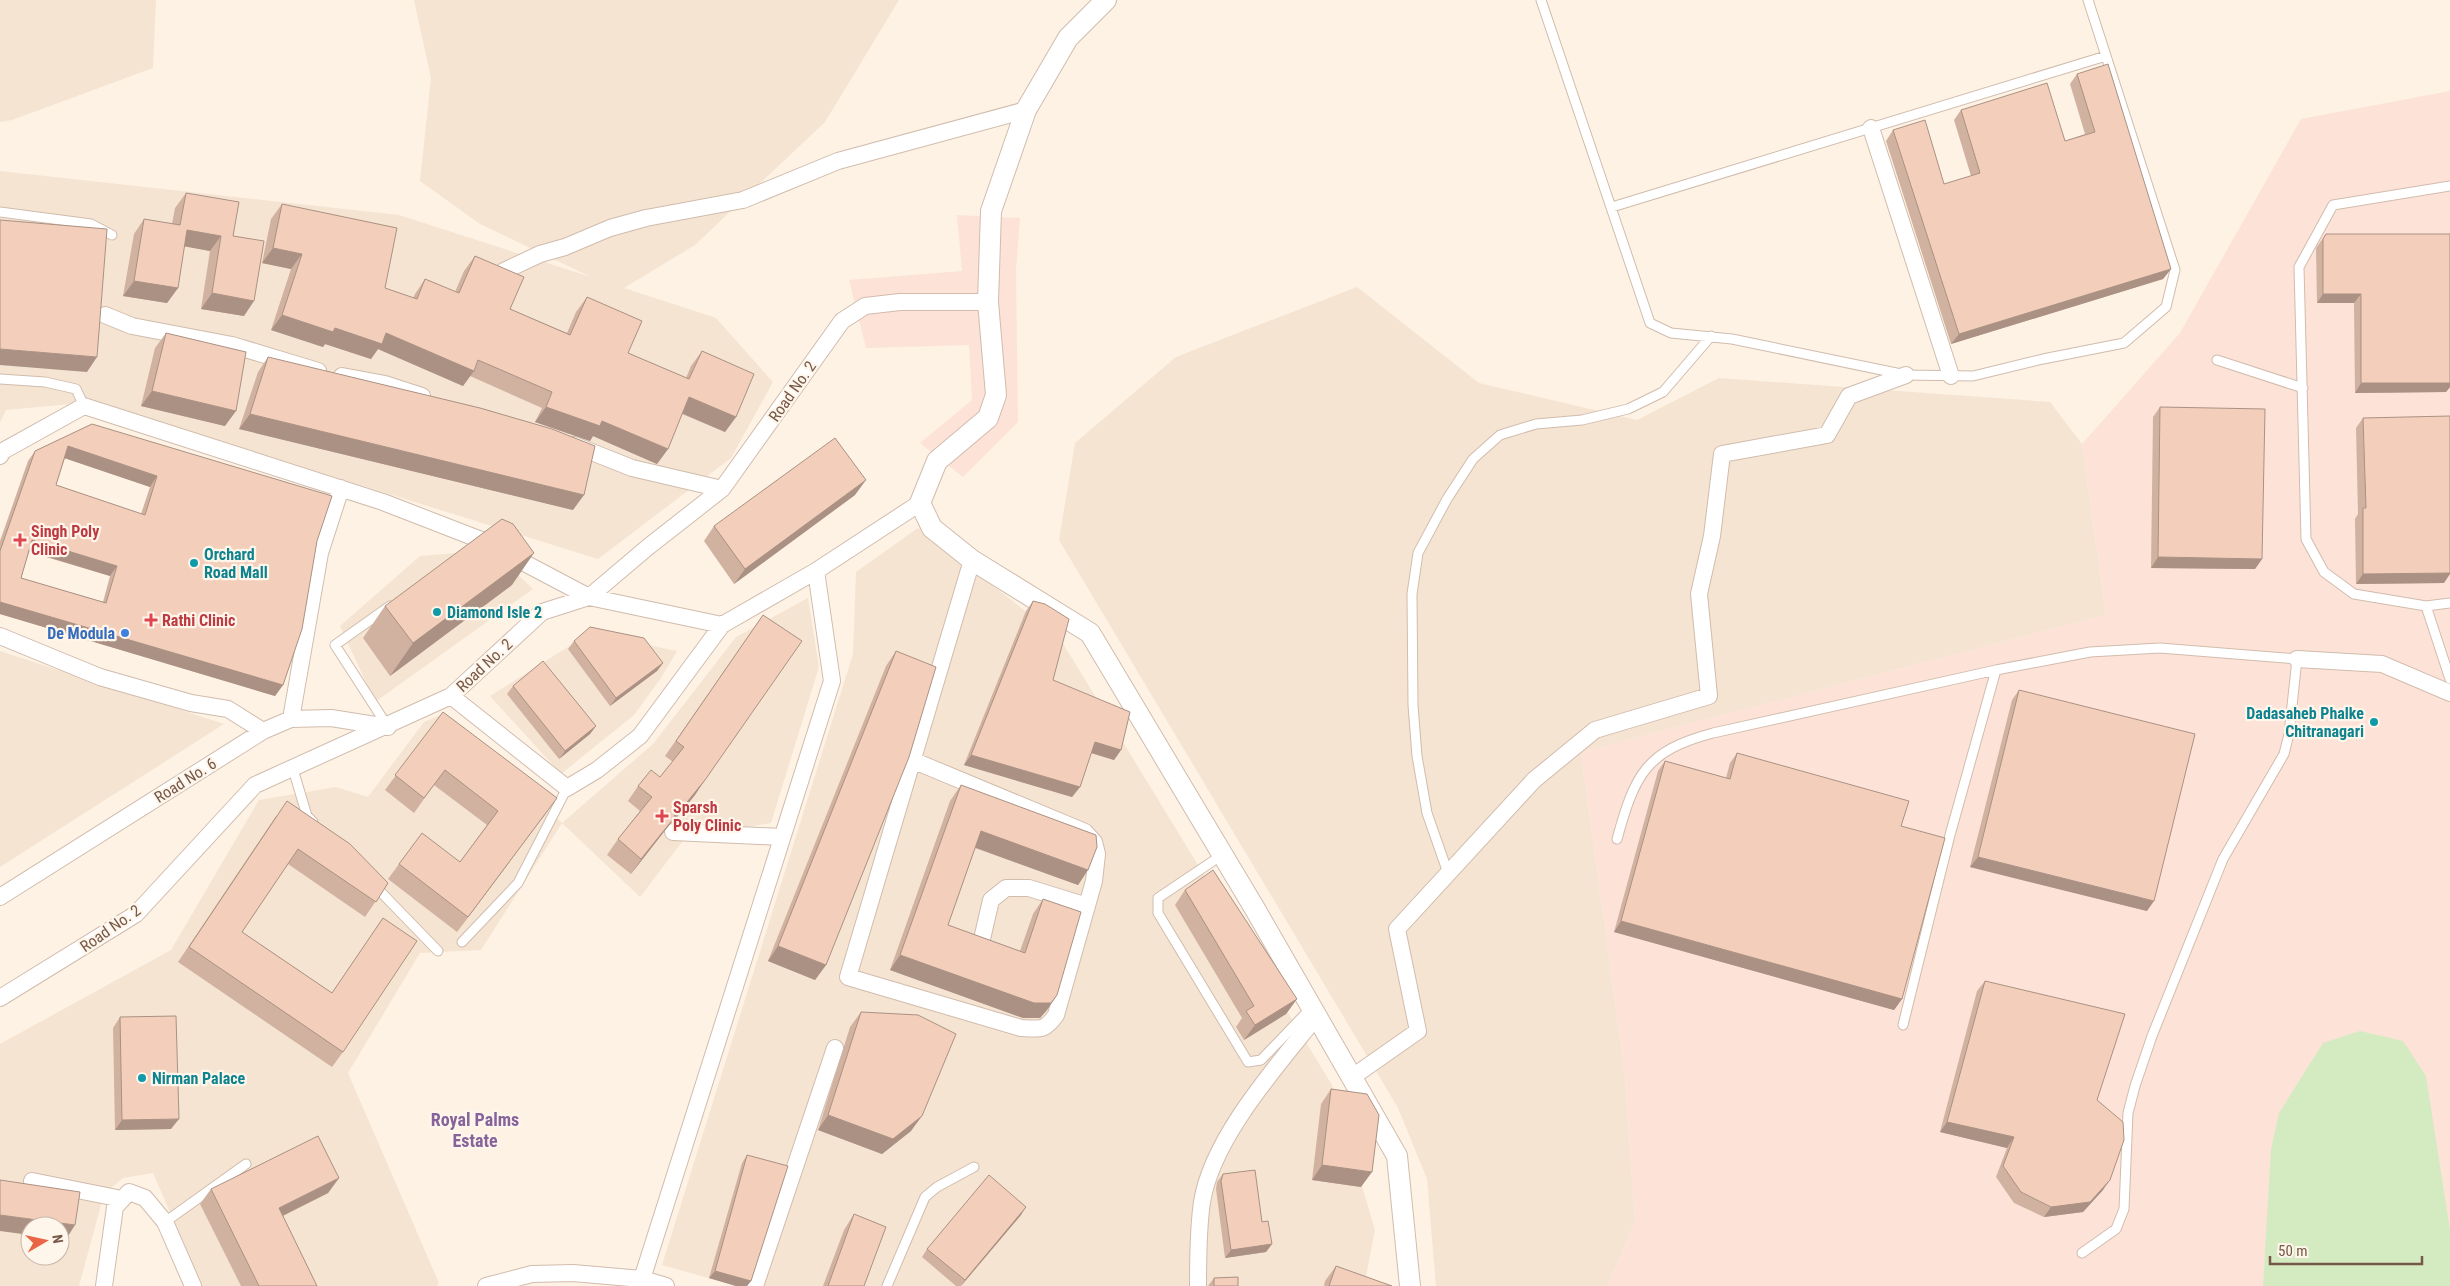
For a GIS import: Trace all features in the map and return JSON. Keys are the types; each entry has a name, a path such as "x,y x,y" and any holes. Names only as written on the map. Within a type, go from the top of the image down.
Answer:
{"street":[{"path":"451,696 567,788 597,770 640,736 722,625 816,571 920,503 937,460 988,418 996,395 988,302 992,211 1026,110 1068,38 1106,0"},
{"path":"504,271 540,254 565,247 610,228 646,218 743,200 838,161 1026,110"},
{"path":"1871,128 1951,376"},
{"name":"Road No. 2","path":"0,998 136,914 255,785 294,769 451,696 542,612 589,597 648,547 722,489 842,321 865,306 900,302 988,302"},
{"path":"105,315 132,326 232,346 317,371 385,384 434,401"},
{"path":"1351,1078 1418,1031 1397,929 1534,780 1595,730 1709,696 1699,594 1712,536 1722,454 1827,434 1849,396 1906,375"},
{"path":"0,456 8,442 84,406 383,502 478,543 589,597 722,625"},
{"path":"560,441 632,468 722,489"},
{"path":"291,719 320,553 341,488"},
{"path":"920,503 932,528 972,560 1090,633 1222,854 1397,1156 1410,1286"},
{"path":"912,760 1085,832 1094,842 1098,854 1094,881 1056,1015 1048,1025 1039,1029 1014,1026 848,977 912,760 972,560"},
{"path":"642,1279 832,681 816,571"},
{"path":"0,636 100,677 191,703 228,709 263,731"},
{"path":"2297,659 2382,664 2450,693"},
{"name":"Road No. 6","path":"0,897 263,731 291,719 331,718 388,726"},
{"path":"673,832 782,837"},
{"path":"982,939 991,900 1006,888 1029,888 1087,906"},
{"path":"1198,1286 1202,1200 1217,1158 1249,1102 1314,1013"},
{"path":"755,1286 835,1048"},
{"path":"32,1181 122,1199"},
{"path":"104,1286 115,1207 129,1192 145,1198 165,1222 193,1286"},
{"path":"486,1286 532,1274 572,1273 642,1279 666,1286"}],"lane":[{"path":"1541,0 1650,323 1672,333 1732,339 1906,375 1951,376 1973,376 2043,358 2124,343 2166,307 2175,270 2088,0"},
{"path":"1612,207 2106,56"},
{"path":"2450,186 2333,205 2299,267 2306,539 2324,572 2354,594 2426,606 2450,603"},
{"path":"0,212 91,224 112,235"},
{"path":"1448,873 1427,813 1417,756 1413,705 1412,594 1418,553 1447,499 1473,459 1500,435 1536,424 1582,420 1637,405 1663,392 1711,336"},
{"path":"2217,360 2303,388"},
{"path":"0,379 45,382 76,389 84,406"},
{"path":"388,726 335,645 398,600"},
{"path":"2426,606 2450,679"},
{"path":"1617,839 1628,799 1644,770 1663,752 1686,740 1996,670 2090,652 2160,648 2297,659 2289,734 2284,754 2223,859 2152,1036 2135,1086 2128,1113 2124,1209 2116,1229 2082,1253"},
{"path":"1902,1026 1950,835 1996,670"},
{"path":"294,769 307,816 321,830"},
{"path":"462,942 518,883 567,788"},
{"path":"1222,854 1158,898 1158,913 1248,1062 1261,1060 1314,1013"},
{"path":"369,880 438,951"},
{"path":"165,1222 246,1164"},
{"path":"887,1286 926,1197 936,1187 974,1167"}],"shaded area":[{"path":"0,0 156,0 153,68 12,120 0,122"},
{"path":"414,0 899,0 825,122 695,245 624,288 716,318 773,382 731,458 598,559 93,402 6,410 0,422 0,171 399,215 591,277 480,224 420,181 431,78"},
{"path":"2450,91 2450,1286 1607,1286 1635,1223 1625,1076 1581,752 2106,615 2082,444 2180,333 2301,119"},
{"path":"957,215 1020,218 1016,269 1018,422 963,477 920,443 972,400 969,345 866,348 849,280 962,271"},
{"path":"1357,287 1479,383 1637,420 1719,378 2050,402 2082,444 2106,615 1581,752 1625,1076 1635,1223 1607,1286 1436,1286 1427,1179 1398,1108 1059,540 1075,443 1176,357"},
{"path":"918,528 1059,637 1332,1085 1375,1230 1364,1286 737,1286 662,1265 853,654 856,572"},
{"path":"492,550 533,589 375,702 340,626 420,556"},
{"path":"808,598 819,667 771,823 685,838 640,897 562,823 653,744 736,637"},
{"path":"590,633 677,651 661,678 634,715 561,774 490,696"},
{"path":"0,651 224,724 0,867"},
{"path":"443,714 562,823 481,950 420,953 348,1073 439,1283 437,1286 202,1286 153,1173 123,1178 104,1194 79,1286 0,1286 0,1044 171,950 259,800 336,787 368,797 424,722"}],"green space":[{"path":"2360,1031 2403,1041 2426,1076 2450,1230 2450,1286 2263,1286 2271,1149 2279,1113 2323,1043"}],"building":[{"path":"2108,64 2171,269 1959,334 1893,130 1925,120 1944,184 1980,173 1961,110 2047,83 2065,141 2095,132 2077,74"},
{"path":"186,193 239,202 233,236 264,241 254,301 212,293 221,236 187,230 178,288 134,281 144,219 180,225"},
{"path":"282,204 397,228 385,288 417,299 425,279 459,293 475,256 524,277 510,309 570,335 587,297 642,321 628,353 689,379 702,351 754,374 736,417 689,397 668,449 602,421 600,426 546,407 552,392 478,360 474,371 386,333 382,344 335,328 333,332 282,315 302,254 273,248"},
{"path":"0,220 107,229 97,357 0,349"},
{"path":"2326,234 2450,234 2450,383 2361,383 2361,294 2323,294 2323,239"},
{"path":"166,333 246,352 236,411 152,391"},
{"path":"268,357 480,408 552,429 595,446 584,495 250,414"},
{"path":"2160,407 2265,409 2262,559 2158,557"},
{"path":"2450,416 2450,573 2363,574 2363,508 2366,508 2363,418"},
{"name":"Orchard Road Mall","path":"92,424 332,496 317,541 302,629 283,685 0,602 0,551 35,451","holes":["68,446 157,476 145,515 56,485","32,540 117,566 106,603 21,578"]},
{"path":"835,438 866,480 745,569 714,526"},
{"path":"502,519 513,524 534,553 413,643 385,606"},
{"path":"1033,601 1045,604 1069,619 1053,680 1130,712 1121,750 1095,742 1080,787 971,755"},
{"path":"763,615 802,641 705,780 683,807 675,811 674,818 641,859 618,839 652,797 638,786 651,770 660,777 684,747 676,741"},
{"path":"590,627 644,638 663,663 616,698 574,641"},
{"path":"896,651 936,667 909,757 826,965 778,946"},
{"path":"543,661 596,726 565,751 513,686"},
{"path":"2019,690 2195,734 2154,901 1978,857"},
{"path":"443,712 557,798 468,917 399,864 422,833 460,862 498,811 445,770 424,798 395,775"},
{"path":"1737,753 1909,801 1901,826 1945,838 1902,999 1621,921 1665,761 1730,779"},
{"path":"961,785 1096,835 1097,847 1088,870 981,831 948,925 1025,953 1043,899 1081,912 1057,995 1051,1003 1034,1003 900,955"},
{"path":"287,801 350,844 388,883 376,902 298,849 242,932 332,993 383,918 417,941 343,1052 189,947"},
{"path":"1213,870 1297,999 1255,1025 1246,1011 1254,1006 1185,890"},
{"path":"1985,981 2125,1014 2097,1100 2123,1122 2124,1140 2110,1180 2090,1202 2051,1207 2021,1192 2003,1166 2014,1137 1947,1122"},
{"path":"861,1012 918,1015 956,1034 922,1116 893,1139 828,1115"},
{"name":"Nirman Palace","path":"176,1016 179,1119 122,1120 120,1017"},
{"path":"1331,1089 1367,1094 1379,1115 1372,1172 1322,1165"},
{"path":"318,1136 339,1178 279,1208 317,1286 259,1286 211,1189"},
{"path":"747,1155 788,1166 751,1281 715,1271"},
{"path":"1255,1170 1262,1222 1268,1221 1272,1244 1231,1250 1221,1181 1223,1174"},
{"path":"989,1175 1026,1207 965,1280 927,1249"},
{"path":"0,1180 80,1192 75,1225 70,1224 70,1216 20,1216 20,1218 0,1215"},
{"path":"854,1214 886,1227 864,1286 828,1286"},
{"path":"1336,1266 1392,1286 1329,1286"},
{"path":"1238,1277 1238,1286 1214,1286 1214,1278"}],"place":[{"name":"Singh Poly Clinic","path":"20,540"},
{"name":"Orchard Road Mall","path":"194,563"},
{"name":"Diamond Isle 2","path":"437,612"},
{"name":"Rathi Clinic","path":"151,620"},
{"name":"De Modula","path":"125,633"},
{"name":"Dadasaheb Phalke Chitranagari","path":"2374,722"},
{"name":"Sparsh Poly Clinic","path":"662,816"},
{"name":"Nirman Palace","path":"142,1078"}],"district":[{"name":"Royal Palms Estate","path":"475,1130"}]}
